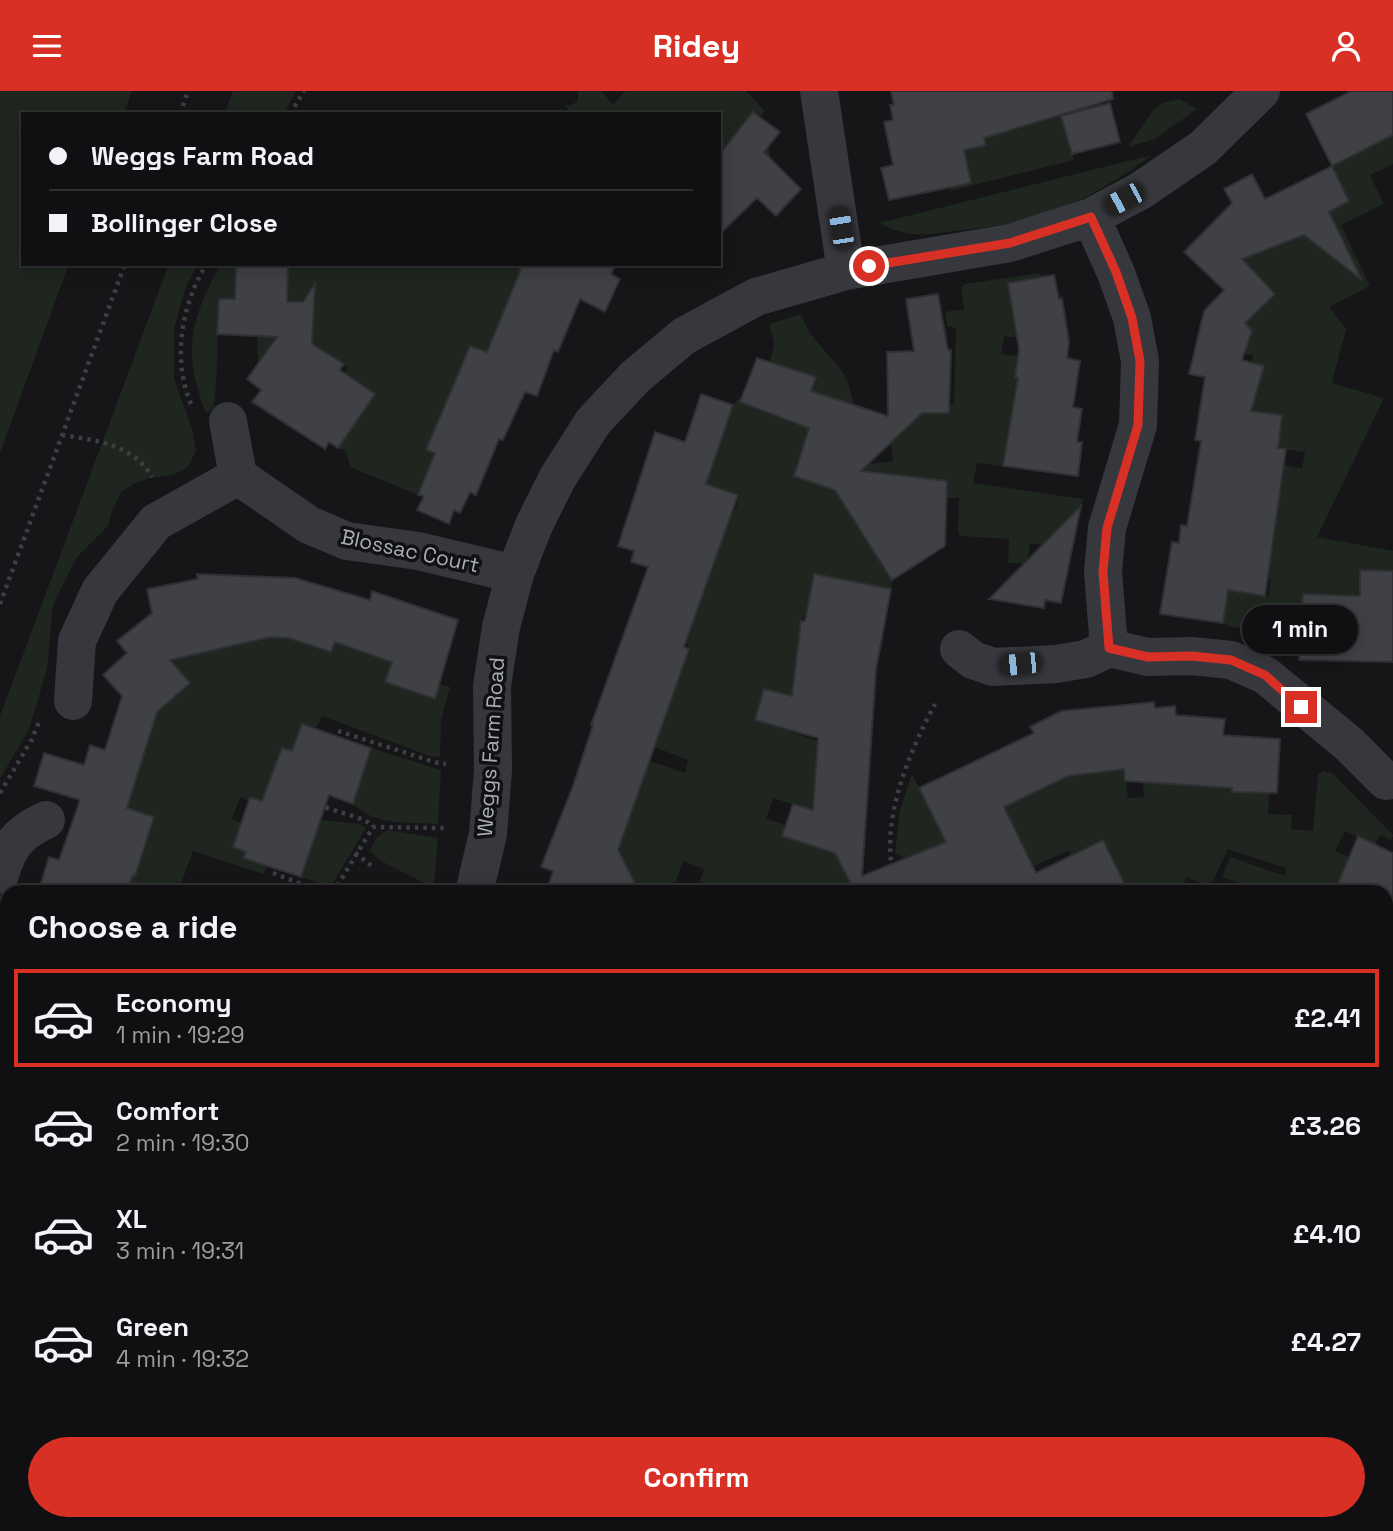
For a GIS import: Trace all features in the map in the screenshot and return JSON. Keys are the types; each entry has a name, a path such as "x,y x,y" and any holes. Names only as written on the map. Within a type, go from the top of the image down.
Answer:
{"street":[{"path":"819,91 845,271"},
{"name":"Weggs Farm Road","path":"476,885 488,834 493,770 492,686 501,627 515,574 534,525 558,477 593,422 635,377 684,336 756,297 845,271 1010,243 1091,217 1140,191 1203,148 1261,91"},
{"path":"1091,217 1116,272 1132,318 1140,361 1138,425 1107,528 1103,572 1109,648"},
{"path":"73,701 77,641 100,591 157,504 238,476 211,418"},
{"name":"Blossac Court","path":"238,476 309,525 347,541 418,551 515,574"},
{"path":"959,649 973,660 993,667 1056,664 1086,659 1109,648 1148,657 1192,656 1231,660 1265,675 1349,744 1386,781"},
{"path":"0,875 6,855 18,838 30,827 46,820"}],"path":[{"path":"181,112 188,91"},
{"path":"291,112 304,91"},
{"path":"0,604 124,266"},
{"path":"206,266 190,298 181,337 181,365 187,394 211,418"},
{"path":"62,435 122,448 146,467 157,504"},
{"path":"0,584 6,589"},
{"path":"896,885 889,852 890,831 898,794 916,742 935,704"},
{"path":"338,731 446,764"},
{"path":"277,792 365,820 373,827 444,828"},
{"path":"338,885 373,827"},
{"path":"355,853 373,867"},
{"path":"273,873 304,885"}],"shaded area":[{"path":"0,91 132,91 125,112 21,112 21,266 68,266 0,453"},
{"path":"233,91 296,91 285,112 225,112"},
{"path":"578,91 601,91 613,104 626,91 746,91 765,111 760,117 753,112 743,126 769,147 770,158 721,160 721,112 570,112 564,105 572,105 578,100"},
{"path":"1180,99 1197,109 1155,139 1128,147 1154,109 1162,103"},
{"path":"1393,115 1393,164 1370,175 1384,204 1341,225 1370,286 1329,307 1346,329 1332,383 1384,398 1317,537 1393,551 1393,570 1360,570 1360,603 1302,607 1302,620 1283,619 1281,633 1231,627 1223,623 1228,587 1234,591 1269,596 1271,579 1236,574 1216,522 1274,532 1284,465 1302,469 1305,452 1271,447 1279,441 1282,415 1235,409 1253,403 1264,366 1252,363 1253,356 1238,352 1248,343 1252,332 1245,323 1275,294 1234,251 1280,205 1297,238 1311,233 1318,246 1329,252 1329,212 1349,201 1331,164 1363,149"},
{"path":"1061,116 1074,160 950,191 951,187 965,184 970,176 968,168 954,153 985,145 981,128 1026,126"},
{"path":"1152,155 1093,193 1060,209 1028,220 920,234 901,232 879,223"},
{"path":"168,266 197,266 185,289 174,329 174,378 193,432 196,451 188,467 173,475 150,478 133,484 121,492 108,526 77,557 53,605 47,669 29,729 0,779 0,716"},
{"path":"220,266 236,266 235,288 244,290 243,299 219,299 214,408 206,413 198,392 192,354 196,320"},
{"path":"288,266 544,266 520,271 497,327 538,371 470,346 426,449 435,453 418,495 350,467 346,451 338,448 375,394 345,373 348,367 326,353 316,368 280,358 268,350 258,364 257,336 249,335 250,327 313,330 314,302 287,302"},
{"path":"1040,273 1041,277 1008,283 1036,340 1004,336 1001,354 1018,356 1016,377 1046,382 1044,390 1017,385 1010,424 1022,434 1017,468 977,463 973,483 1083,499 1078,516 1051,547 1030,543 1027,563 1008,563 1009,539 960,536 959,498 944,498 892,580 891,589 814,574 808,609 801,621 798,698 764,689 756,720 818,741 814,800 811,810 773,798 766,819 786,825 841,855 839,861 851,885 705,885 699,883 704,869 683,861 674,885 622,885 621,876 625,863 620,853 620,845 647,760 685,773 688,760 652,746 689,649 686,641 703,594 708,500 736,509 739,496 706,484 733,405 744,393 779,405 775,415 799,425 816,378 770,363 774,344 769,324 801,314 814,339 838,366 850,389 853,405 820,394 794,476 814,483 863,465 893,461 889,426 923,405 954,404 956,328 947,326 945,312 964,309 961,288 965,284"},
{"path":"242,636 335,641 392,660 385,682 439,684 450,687 441,720 440,757 430,756 322,716 316,729 302,724 292,751 282,748 262,801 250,797 249,801 240,797 232,819 241,823 234,847 246,852 243,858 267,866 264,874 193,851 181,885 124,885 83,794 132,790 133,725 164,691 172,699 190,683 169,658"},
{"path":"371,748 441,770 438,824 382,819 371,816 353,804"},
{"path":"1046,757 1124,768 1128,798 1144,797 1142,767 1234,757 1232,791 1269,793 1268,814 1292,815 1291,829 1313,831 1318,775 1323,771 1332,773 1393,835 1391,840 1380,835 1375,844 1345,831 1335,851 1349,857 1339,880 1350,885 1243,885 1222,877 1230,857 1285,876 1286,868 1228,849 1211,885 1204,885 1187,877 1183,885 1100,885 1096,876 1116,866 1103,841 1072,855 1069,850 1032,867 1005,806"},
{"path":"912,774 923,795 991,819 921,864 895,854 900,810"},
{"path":"321,820 360,824 366,828 332,884 326,885 301,877"},
{"path":"387,830 438,838 434,885 428,885 381,861 370,851 376,838"}],"building":[{"path":"891,91 1112,91 1113,99 984,138 986,145 964,150 971,183 889,200 881,168 893,165 884,122 893,120"},
{"path":"1351,91 1393,91 1393,135 1332,166 1306,114"},
{"path":"1110,103 1120,142 1072,154 1061,116"},
{"path":"753,112 780,132 764,152 801,189 776,216 757,198 721,233 721,152"},
{"path":"1332,166 1349,201 1329,212 1362,280 1304,235 1242,259 1275,294 1245,323 1252,331 1242,360 1264,366 1251,411 1282,415 1278,448 1286,449 1265,596 1228,590 1223,623 1160,614 1172,542 1179,543 1181,525 1187,526 1201,441 1195,440 1205,377 1189,374 1204,311 1224,290 1184,252 1232,203 1224,189 1252,174 1265,199"},
{"path":"236,266 288,266 287,302 303,302 315,284 312,344 344,364 340,370 375,394 338,448 329,442 325,449 252,402 261,390 247,379 277,337 217,334 219,299 235,299"},
{"path":"516,266 615,266 611,274 620,279 605,312 580,299 558,352 554,350 537,396 525,392 503,440 499,439 476,495 470,492 460,513 454,510 449,524 417,510 424,496 418,495 435,453 426,450 470,346 487,352 521,269"},
{"path":"1054,275 1059,299 1062,298 1069,342 1067,358 1080,361 1073,407 1082,409 1077,442 1082,442 1078,476 1003,466 1018,378 1015,377 1019,349 1008,283"},
{"path":"938,294 948,350 951,350 949,413 922,413 861,471 947,481 945,546 892,580 835,490 794,476 809,428 740,402 757,358 816,377 811,391 888,416 887,352 914,351 906,299"},
{"path":"701,394 733,405 706,484 738,495 684,647 689,649 618,850 636,885 549,885 553,871 541,867 573,786 591,725 648,567 631,562 634,551 618,546 655,432 685,442"},
{"path":"1081,506 1061,603 1045,600 1044,608 989,599"},
{"path":"1360,570 1393,571 1393,662 1299,660 1303,594 1360,596"},
{"path":"197,574 295,578 370,600 372,591 458,620 435,699 385,682 392,662 335,642 331,652 289,638 270,637 170,660 190,683 157,712 127,808 154,817 135,876 133,875 130,882 140,885 40,885 49,857 59,860 80,800 34,786 44,753 84,765 90,745 105,750 122,696 103,675 127,653 117,641 152,613 147,589 198,579"},
{"path":"814,574 891,589 876,670 862,876 946,842 919,788 1034,733 1030,727 1061,711 1154,702 1155,708 1175,706 1176,715 1225,719 1223,735 1280,739 1277,793 1232,792 1232,788 1125,781 1124,769 1068,776 1004,807 1036,873 1103,840 1125,885 843,885 850,882 835,853 782,836 793,804 813,810 818,738 755,720 764,689 792,696 801,621 805,621"},
{"path":"302,724 371,748 353,804 329,795 301,877 243,858 246,852 233,847 250,797 262,801 282,748 292,751"},
{"path":"1358,836 1393,853 1393,885 1337,885"}],"route":[{"path":"869,266 1010,243 1091,217 1116,272 1132,318 1140,361 1138,425 1107,528 1103,572 1109,648 1148,657 1192,656 1231,660 1265,675 1301,707"}]}
